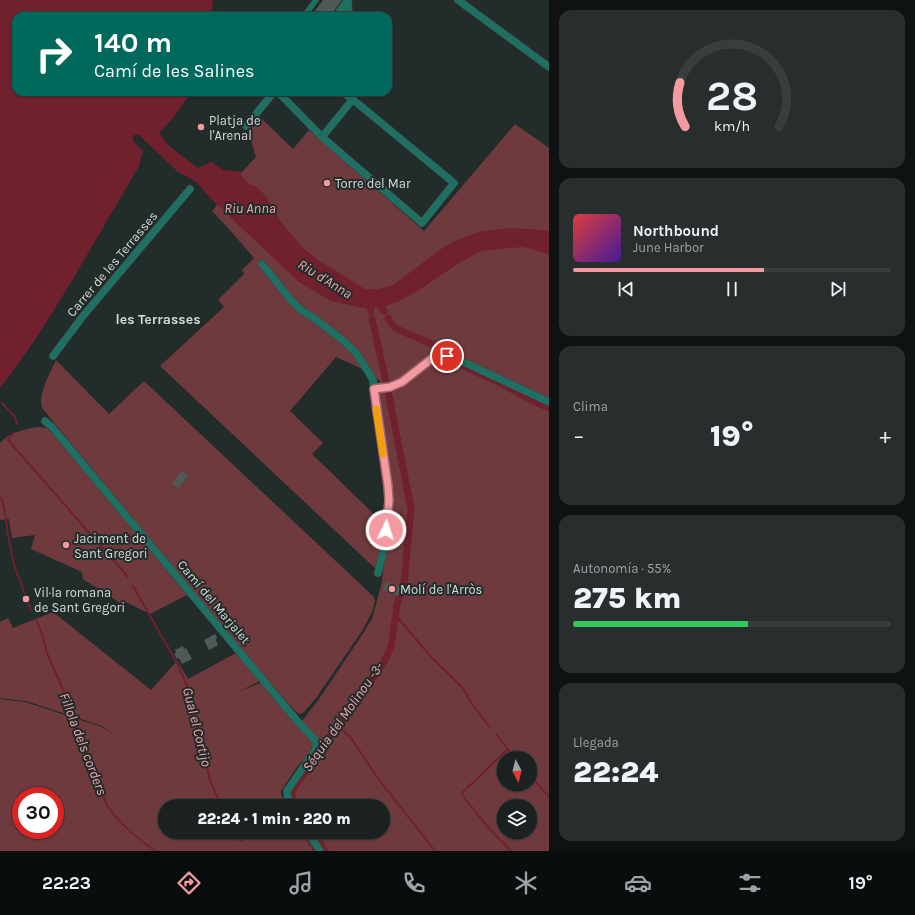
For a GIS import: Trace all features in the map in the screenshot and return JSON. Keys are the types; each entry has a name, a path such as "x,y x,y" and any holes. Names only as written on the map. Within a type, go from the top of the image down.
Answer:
{"street":[{"path":"307,12 316,0"},
{"path":"339,12 348,0"},
{"path":"348,0 349,12"},
{"path":"458,0 549,67"},
{"path":"246,126 271,96"},
{"path":"282,96 322,137 422,223 454,183 352,96 322,137"},
{"name":"Carrer de les Terrasses","path":"53,356 83,316 190,188"},
{"path":"262,264 300,309 344,341 356,354 373,380 389,501 385,544 378,573"},
{"path":"374,389 390,387 402,382 439,353 455,358 549,402"},
{"name":"Camí del Marjalet","path":"45,421 57,433 299,723 316,741 316,749 287,791 288,799"},
{"path":"312,839 320,851"}],"shaded area":[{"path":"260,117 293,149 309,130 424,231 515,124 549,148 549,851 321,851 313,839 390,839 390,799 290,799 288,791 317,749 302,721 319,699 372,619 382,582 389,502 374,383 381,382 374,376 339,333 295,300 276,277 257,261 294,307 344,342 354,353 363,369 336,357 290,411 323,443 312,454 382,522 379,572 160,366 224,307 218,300 244,274 242,270 254,258 212,211 242,172 256,157 250,138 251,126"},
{"path":"56,360 109,414 144,381 373,596 375,600 373,610 362,631 316,698 303,713 299,714 295,711 224,629 42,408 41,402 43,390"},
{"path":"37,427 47,428 59,440 187,595 150,614 126,602 123,605 83,579 82,572 31,549 35,535 12,538 9,519 0,520 0,443 12,434"},
{"path":"53,612 151,690 177,661 188,679 236,653 260,681 238,692 263,682 312,741 311,750 297,767 281,791 284,799 158,799 158,839 307,839 315,851 0,851 0,699 25,702 102,727 119,737 102,726 26,701 0,698 0,622 8,618 13,628"}],"water":[{"path":"0,0 213,0 212,12 12,12 12,96 188,96 173,118 159,133 169,146 198,168 211,162 224,170 242,172 241,175 250,185 255,186 265,195 281,222 303,248 318,260 365,289 379,289 393,285 445,246 481,231 510,228 549,231 549,254 523,247 488,250 479,252 459,263 416,292 397,302 385,306 367,309 331,301 299,282 230,217 230,214 216,204 195,181 178,172 139,135 134,135 133,141 143,151 139,166 52,313 0,388"}],"building":[{"path":"323,0 342,0 333,12 314,12"},
{"name":"Torre del Mar","path":"329,179 331,185 325,187 323,181"},
{"path":"182,471 188,476 178,488 172,484"},
{"name":"Molí de l'Arròs","path":"386,582 401,588 398,596 383,590"},
{"path":"215,634 218,645 209,650 204,640"},
{"path":"183,646 184,649 186,648 192,659 182,664 179,658 177,659 174,654 176,653 175,650"}],"waterway":[{"name":"Séquia del Molinou -3-","path":"369,299 371,312"},
{"path":"377,300 384,311"},
{"path":"388,318 397,329 432,344 440,350"},
{"name":"Séquia del Molinou -3-","path":"372,319 386,381"},
{"path":"447,358 549,408"},
{"name":"Séquia del Molinou -3-","path":"292,799 292,792 295,786 321,748 371,681 384,662 391,647 397,604 404,583 411,509 388,391"},
{"path":"2,403 15,417 17,424"},
{"name":"Gual el Cortijo","path":"14,432 8,440 128,577"},
{"name":"Fillola dels corders","path":"0,497 3,502 14,565 31,610"},
{"name":"Gual el Cortijo","path":"133,586 177,663 191,695 210,780 218,799"},
{"path":"396,614 432,658 462,687 474,707 489,726"},
{"name":"Fillola dels corders","path":"36,619 47,653 64,692 68,706 106,803 115,816 128,830 156,851"},
{"path":"338,726 351,738 377,777 435,851"},
{"path":"496,734 508,749 462,793 485,824 511,851"},
{"path":"537,784 549,797"},
{"name":"Gual el Cortijo","path":"306,839 314,851"},
{"name":"Séquia del Molinou -3-","path":"317,839 325,851"}],"slow traffic":[{"path":"376,409 383,454"}],"place":[{"name":"Platja de l'Arenal","path":"201,127"},
{"name":"Torre del Mar","path":"327,183"},
{"name":"Jaciment de Sant Gregori","path":"66,545"},
{"name":"Molí de l'Arròs","path":"392,589"},
{"name":"Vil·la romana de Sant Gregori","path":"26,599"}],"district":[{"name":"les Terrasses","path":"158,319"}],"route":[{"path":"386,530 389,501 388,486 374,389 390,387 402,382 439,353 447,356"}],"water label":[{"name":"Riu Anna","path":"250,208"},
{"name":"Riu d'Anna","path":"325,279"}]}
